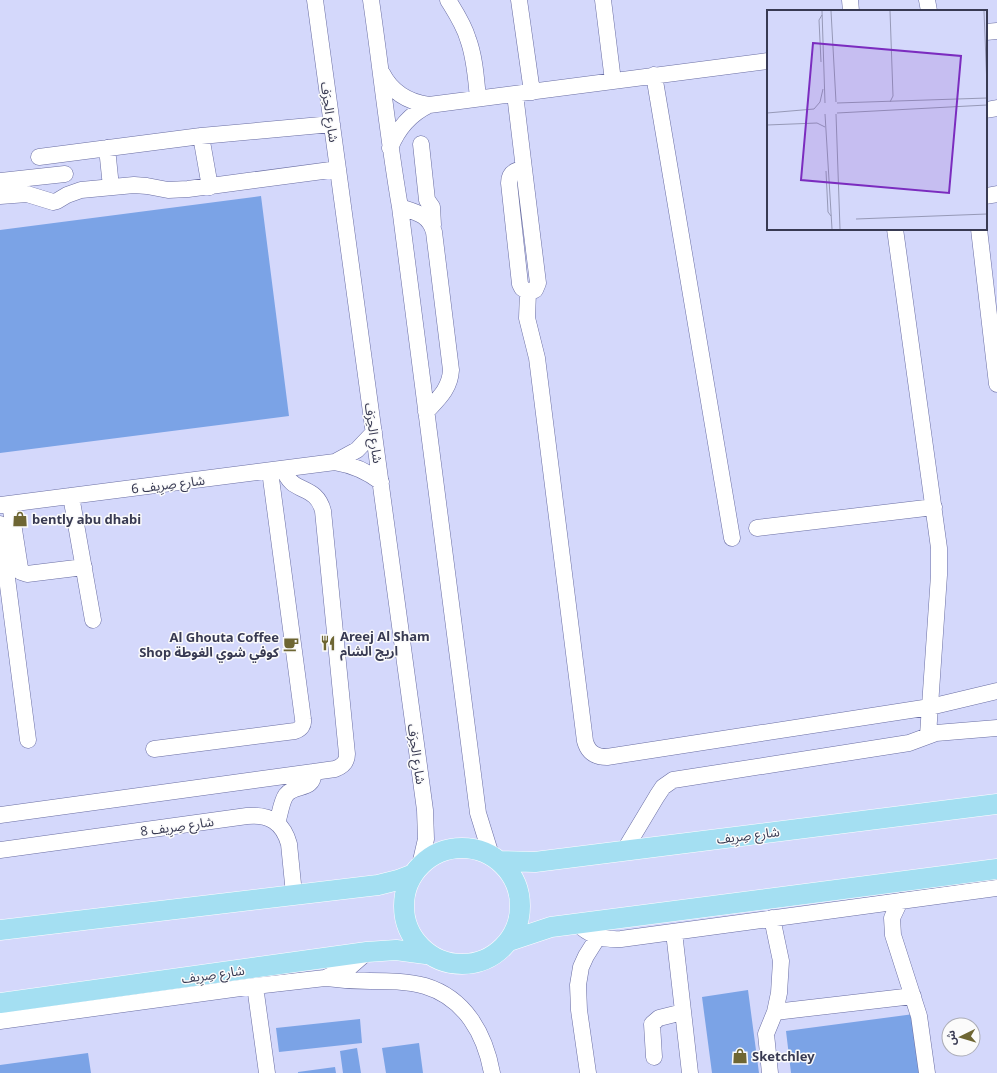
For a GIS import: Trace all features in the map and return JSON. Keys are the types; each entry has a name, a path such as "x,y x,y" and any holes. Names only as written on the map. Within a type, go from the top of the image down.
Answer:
{"main road":[{"name":"شارع صِرِيف","path":"495,858 535,862 997,804"},
{"path":"0,930 378,885 398,880 416,870 436,854 454,848 473,848 495,858 511,875 516,885 520,908 517,926 509,941 495,954 478,963 460,965 441,961 426,954 413,939 406,925 403,908 404,898 416,870"},
{"path":"509,941 551,927 997,869"},
{"name":"شارع صِرِيف","path":"0,1003 367,952 396,950 426,954"}],"street":[{"name":"شارع الحِرَف","path":"315,0 425,810 426,839 416,870"},
{"path":"371,0 390,148 406,209 426,412 478,813 495,858"},
{"path":"448,0 458,15 468,39 474,64 478,98"},
{"path":"519,0 532,92"},
{"path":"603,0 613,81"},
{"path":"850,0 851,10"},
{"path":"927,0 929,10"},
{"path":"987,32 997,31"},
{"path":"381,72 390,87 404,98 416,103 429,105 767,61"},
{"path":"654,75 732,538"},
{"path":"515,94 538,283 535,290 528,292 527,318 537,358 585,741 589,750 597,756 607,757 930,706 997,691"},
{"path":"390,148 397,132 405,122 414,113 429,105"},
{"path":"987,110 997,108"},
{"path":"38,157 201,136 332,124"},
{"path":"201,136 210,187"},
{"path":"421,144 427,200 432,207 433,226 451,370 451,376 447,389 426,412"},
{"path":"107,148 111,187"},
{"path":"64,154 67,195"},
{"path":"0,196 27,194 53,202 81,190 134,186 178,190 338,169"},
{"path":"0,181 65,174"},
{"path":"987,196 997,194"},
{"path":"406,209 421,207 427,200"},
{"path":"406,209 424,216 433,226"},
{"path":"895,230 934,507 939,562 928,735"},
{"path":"979,230 991,276 997,384"},
{"name":"شارع صِرِيف 6","path":"5,505 335,462 357,450 374,432"},
{"name":"شارع صِرِيف 6","path":"335,462 355,467 381,482"},
{"path":"154,749 298,730 303,725 277,470"},
{"path":"0,815 313,772 339,768 345,762 347,754 323,511 316,496 292,483 277,470"},
{"path":"71,496 93,620"},
{"path":"5,505 21,572 27,574 84,567"},
{"path":"757,528 934,507"},
{"path":"0,524 28,740"},
{"path":"624,851 663,787 673,780 909,743 940,732 997,728"},
{"path":"294,894 289,844 283,829 277,823 286,796 291,791 308,784 313,779 313,772"},
{"name":"شارع صِرِيف 8","path":"0,850 255,815 263,816 277,823"},
{"path":"578,924 584,930 598,937 621,939 997,888"},
{"path":"900,901 892,918 893,934 919,1016 927,1073"},
{"path":"770,1073 766,1034 775,1012 779,993 781,961 772,918"},
{"path":"674,932 690,1073"},
{"path":"588,1073 579,1010 578,985 580,971 586,956 598,937"},
{"path":"325,978 351,966 367,952"},
{"path":"0,1021 255,986 325,978 407,982 441,992 455,1001 476,1026 484,1041 492,1073"},
{"path":"255,986 267,1073"},
{"path":"775,1012 913,996"},
{"path":"654,1057 652,1024 659,1018 683,1012"}],"building":[{"path":"261,196 289,416 0,453 0,230"},
{"path":"748,990 759,1073 712,1073 702,997"},
{"path":"914,1014 921,1073 791,1073 786,1031"},
{"path":"360,1019 362,1043 279,1052 276,1028"},
{"path":"419,1043 423,1073 386,1073 382,1048"},
{"path":"357,1048 361,1073 343,1073 340,1051"},
{"path":"88,1053 91,1073 0,1073 0,1065"},
{"path":"335,1067 336,1073 298,1073 298,1072"}],"place":[{"name":"bently abu dhabi","path":"20,519"},
{"name":"Areej Al Sham اريج الشام","path":"328,643"},
{"name":"Al Ghouta Coffee Shop كوفي شوي الغوطة","path":"291,644"},
{"name":"Sketchley","path":"740,1056"}]}
